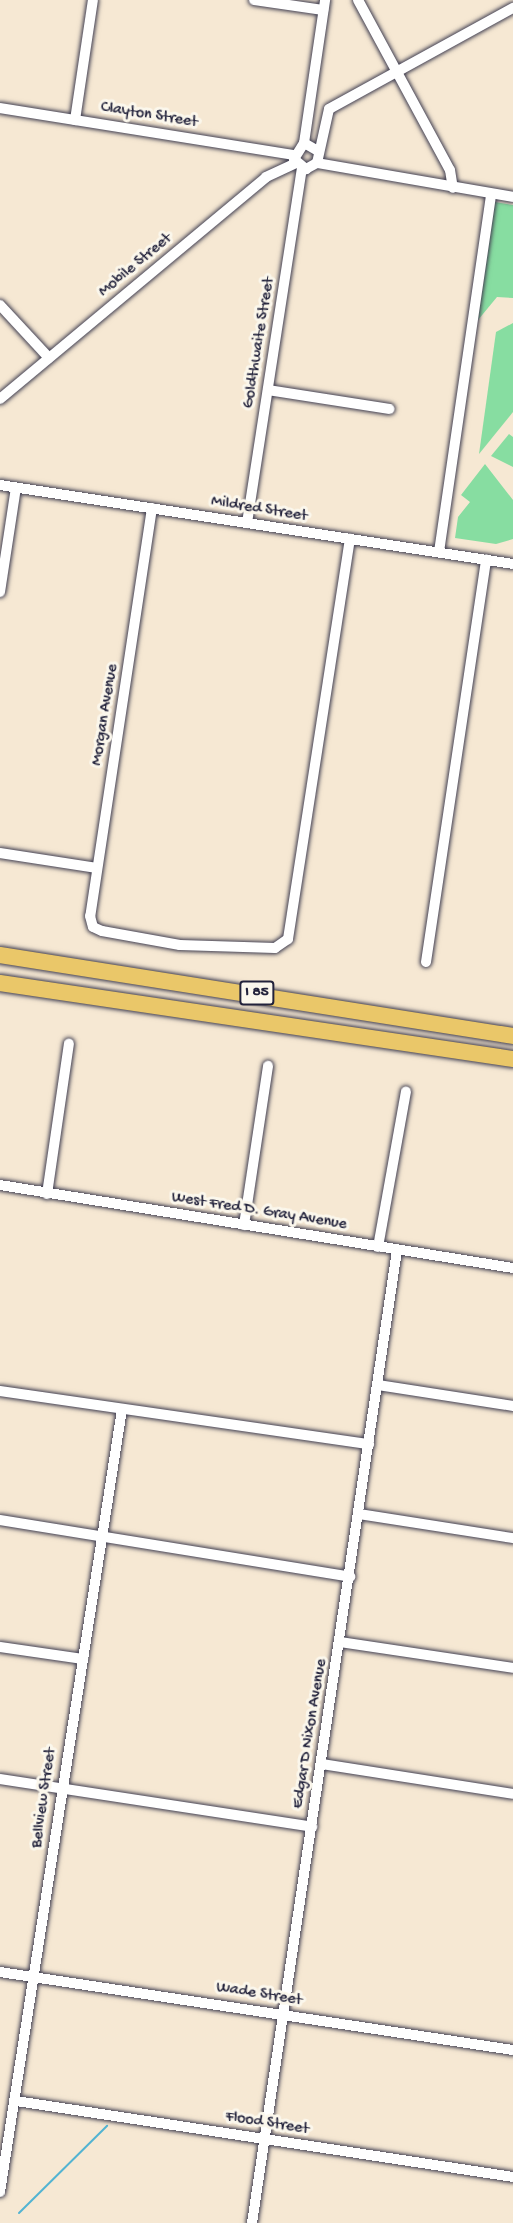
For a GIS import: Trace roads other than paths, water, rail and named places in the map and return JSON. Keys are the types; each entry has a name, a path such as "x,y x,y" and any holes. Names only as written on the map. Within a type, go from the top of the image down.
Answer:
{"highway":[{"name":"I 85","path":"0,955 513,1036"},
{"name":"I 85","path":"0,983 513,1059"}],"street":[{"path":"75,120 93,0"},
{"path":"254,0 324,5 304,143 297,162"},
{"path":"358,0 450,170 453,188"},
{"path":"310,105 329,109 513,8"},
{"name":"Clayton Street","path":"0,108 297,162"},
{"path":"318,157 329,109"},
{"path":"304,143 318,157 453,188 513,197"},
{"name":"Mobile Street","path":"0,399 266,177 297,162 318,157"},
{"name":"Goldthwaite Street","path":"247,523 268,390 297,162"},
{"path":"439,552 491,194"},
{"path":"0,305 49,358"},
{"path":"268,390 390,409"},
{"name":"Mildred Street","path":"0,485 513,564"},
{"path":"0,592 16,488"},
{"name":"Morgan Avenue","path":"152,508 97,868 93,927 208,949 275,948 285,944 350,539"},
{"path":"426,962 486,559"},
{"path":"0,853 97,868"},
{"path":"47,1194 69,1044"},
{"path":"244,1225 268,1066"},
{"path":"378,1246 406,1092"},
{"name":"West Fred D. Gray Avenue","path":"0,1185 513,1268"},
{"name":"Edgar D Nixon Avenue","path":"252,2223 397,1250"},
{"path":"378,1385 513,1406"},
{"path":"0,1391 369,1444"},
{"name":"Bellview Street","path":"0,2192 122,1409"},
{"path":"359,1514 513,1538"},
{"path":"0,1520 350,1577"},
{"path":"340,1642 513,1668"},
{"path":"0,1647 82,1659"},
{"path":"322,1764 513,1794"},
{"path":"0,1779 312,1827"},
{"name":"Wade Street","path":"0,1972 513,2050"},
{"name":"Flood Street","path":"16,2101 513,2177"}],"waterway":[{"path":"19,2213 107,2126"}]}
